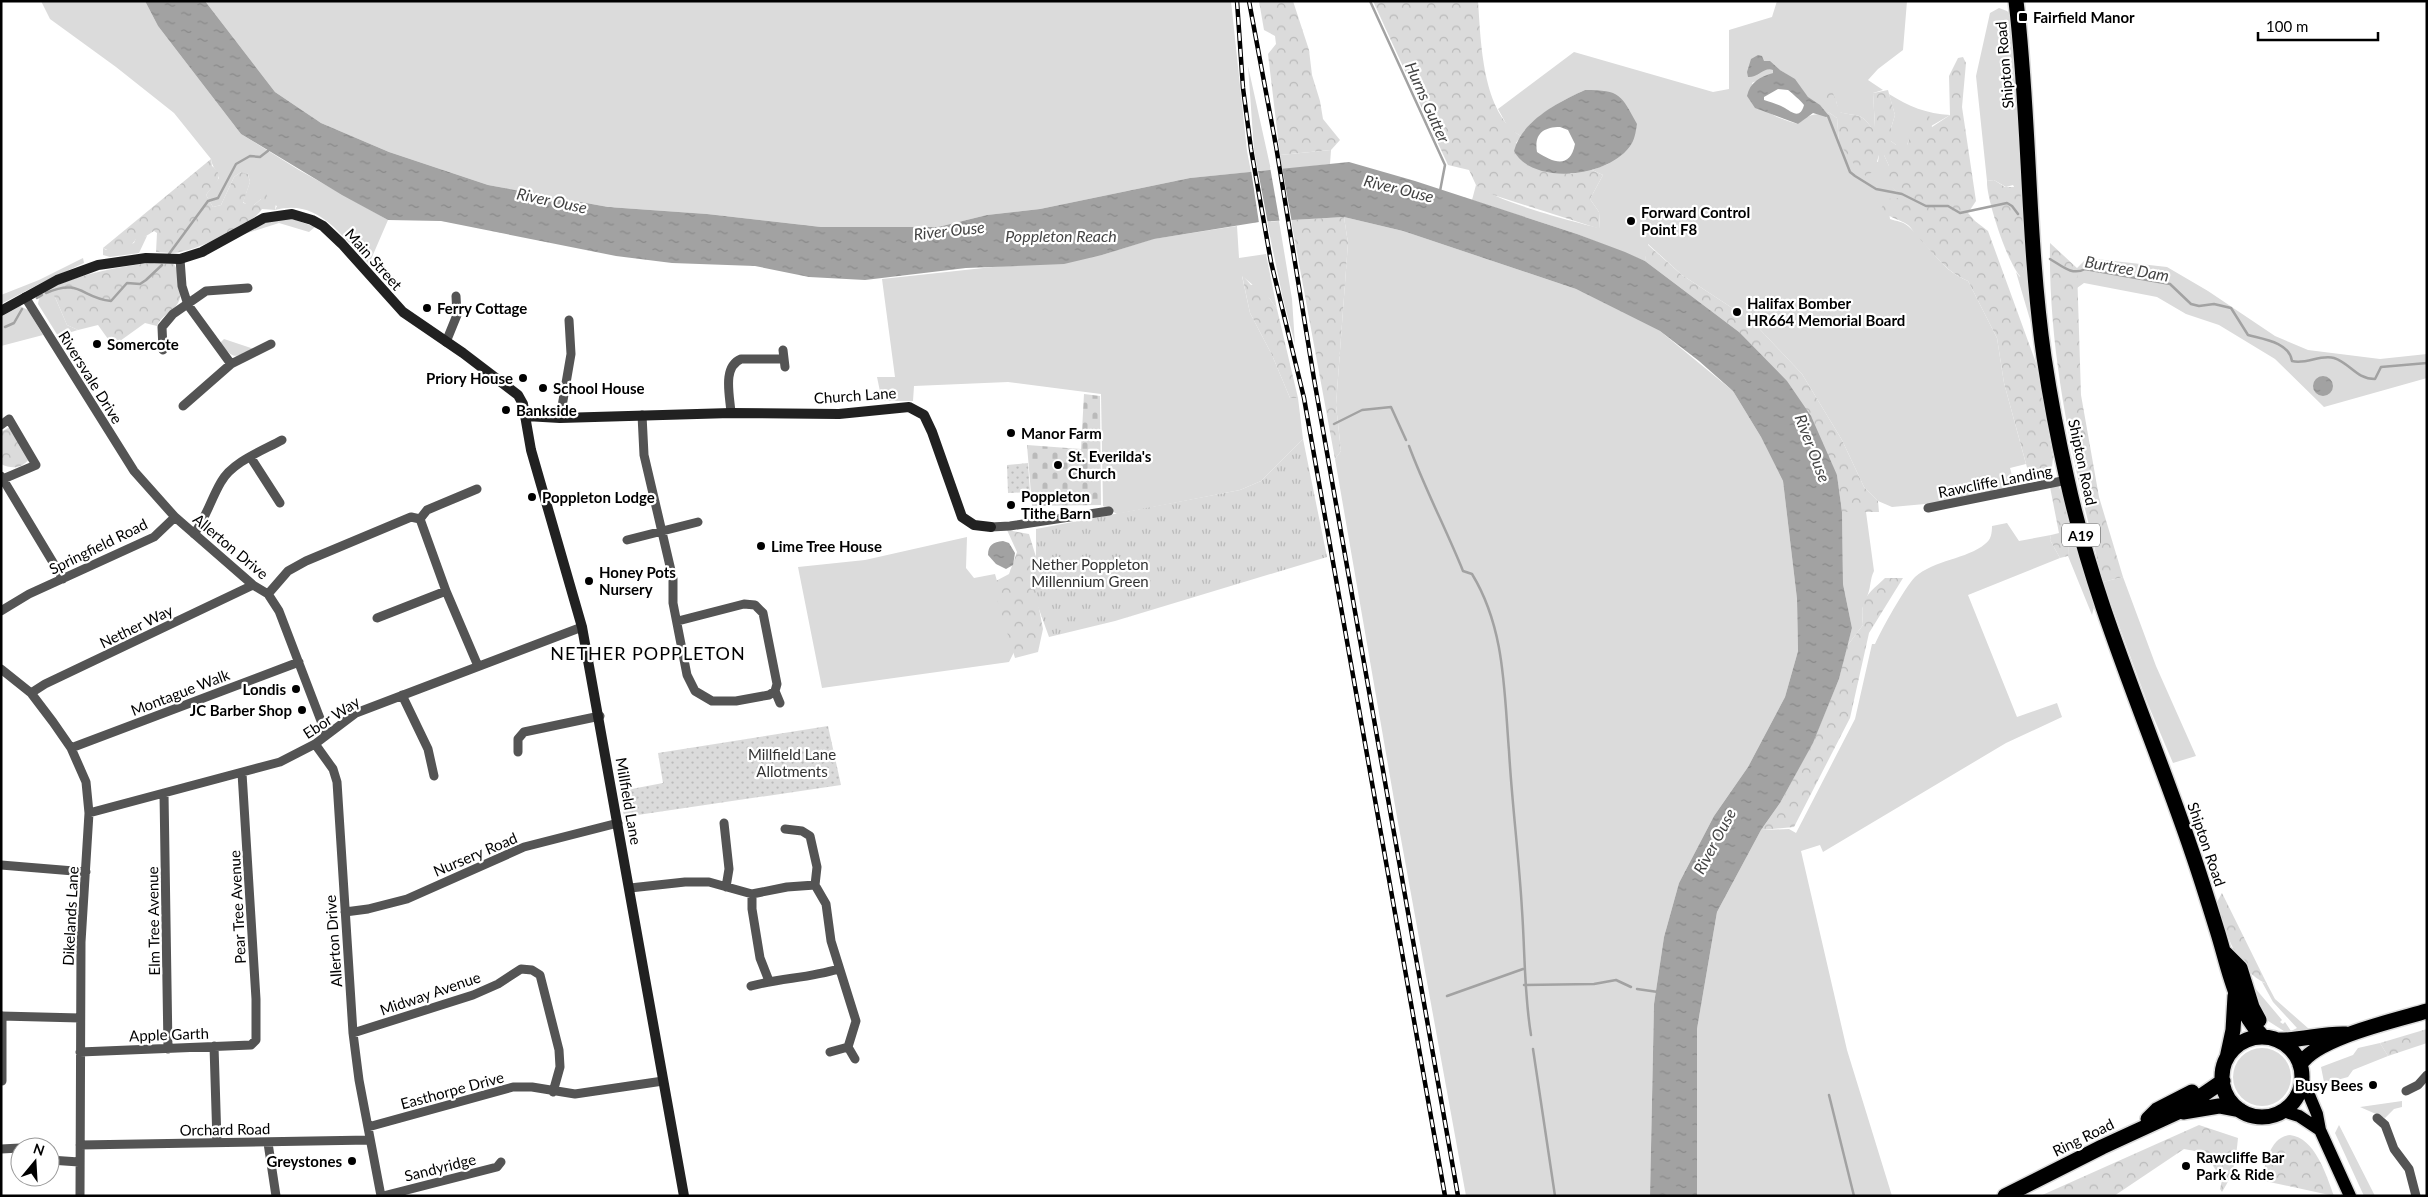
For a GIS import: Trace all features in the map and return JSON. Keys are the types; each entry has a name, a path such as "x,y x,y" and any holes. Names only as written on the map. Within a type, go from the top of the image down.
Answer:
{"highway":[{"name":"Shipton Road","path":"2016,1 2022,54 2034,249 2044,356 2067,480 2082,539 2107,621 2192,853 2224,952 2235,996 2248,1019 2276,1039"},
{"path":"2224,952 2240,968 2258,1019 2276,1039 2291,1050 2302,1076"},
{"name":"Shipton Road","path":"2227,1059 2235,996"},
{"path":"2346,1034 2329,1033 2246,1041 2238,1046 2227,1059 2223,1081 2228,1098 2240,1110 2256,1117 2264,1117 2283,1111 2299,1094 2302,1076 2311,1052 2346,1034 2427,1010"},
{"path":"2302,1076 2317,1059 2352,1044 2371,1028"},
{"path":"2138,1129 2157,1110 2198,1089 2211,1079 2230,1044"},
{"name":"Ring Road","path":"2005,1196 2138,1129 2178,1112 2223,1081"},
{"name":"Ring Road","path":"2178,1112 2219,1106 2240,1110"}],"main road":[{"path":"2302,1076 2320,1130 2350,1196"},
{"path":"2283,1111 2299,1116 2320,1130"}],"street":[{"name":"Main Street","path":"176,259 202,252 264,218 282,214 302,216 323,226 342,244 403,312 518,395 526,416"},
{"path":"1,311 58,280 98,265 158,258 176,259 188,305 231,364"},
{"path":"162,350 162,327 167,320 206,291 248,288"},
{"path":"446,342 457,315 456,296"},
{"name":"Riversvale Drive","path":"25,297 134,471 175,517"},
{"path":"560,418 571,354 569,320"},
{"path":"183,406 231,364 271,344"},
{"path":"731,413 730,372 735,362 741,359 784,359"},
{"name":"Church Lane","path":"526,416 560,418 731,413 839,414 893,407 909,407 924,415 932,432 962,517 974,525 991,527 1010,526 1109,511"},
{"path":"642,415 644,455 672,579 673,603 687,675 695,691 712,701 736,701 769,695 775,691"},
{"name":"Millfield Lane","path":"526,416 531,450 582,627 600,716 684,1196"},
{"path":"1,425 9,420 36,464 2,477 63,578"},
{"path":"194,534 203,522 221,482 234,468 282,440"},
{"path":"251,458 280,503"},
{"name":"Rawcliffe Landing","path":"1928,508 2067,480"},
{"path":"420,519 427,510 477,489"},
{"name":"Allerton Drive","path":"175,517 253,585 268,594 279,611 326,734"},
{"name":"Springfield Road","path":"1,611 29,594 154,537 175,517"},
{"path":"268,594 288,570 306,561 411,517 420,519"},
{"path":"420,519 446,591 478,666"},
{"path":"627,540 698,522"},
{"name":"Nether Way","path":"31,693 253,585"},
{"path":"377,618 446,591"},
{"path":"678,621 744,604 755,605 763,613 777,684 775,691 780,703"},
{"name":"Ebor Way","path":"88,812 280,762 315,744 356,713 582,627"},
{"name":"Montague Walk","path":"71,748 299,662"},
{"name":"Dikelands Lane","path":"1,669 31,693 71,748 86,782 88,812 80,1018 80,1196"},
{"path":"402,696 428,749 434,776"},
{"path":"518,752 518,739 524,732 600,716"},
{"name":"Allerton Drive","path":"315,744 332,769 337,782 353,1033 370,1140 382,1196"},
{"name":"Pear Tree Avenue","path":"242,772 256,999 256,1040"},
{"name":"Elm Tree Avenue","path":"164,793 168,1049"},
{"path":"724,822 729,869 726,887"},
{"name":"Nursery Road","path":"345,912 368,909 407,898 524,847 618,824"},
{"path":"785,829 802,831 810,836 817,867 815,885 826,904 831,941 838,969 856,1021 848,1047 855,1059"},
{"path":"1,865 86,872"},
{"path":"630,888 685,882 708,882 752,894 787,887 815,885"},
{"path":"752,894 752,909 760,958 769,982"},
{"name":"Midway Avenue","path":"353,1033 473,995 498,984 521,969 532,970 540,975 559,1050 560,1067 553,1092"},
{"path":"751,986 814,976 838,969"},
{"path":"2,1081 1,1016 80,1018"},
{"name":"Apple Garth","path":"80,1052 251,1045 256,1040"},
{"path":"214,1046 217,1142"},
{"path":"830,1052 848,1047"},
{"path":"2406,1091 2418,1086 2427,1076"},
{"name":"Easthorpe Drive","path":"368,1127 513,1087 532,1087 553,1092 575,1094 663,1081"},
{"path":"2377,1118 2388,1123 2394,1149 2409,1169 2416,1196"},
{"name":"Orchard Road","path":"80,1145 370,1140"},
{"path":"268,1142 276,1196"},
{"path":"60,1161 79,1162"},
{"name":"Sandyridge","path":"382,1196 497,1167 501,1162"}],"green space":[{"path":"41,1 145,1 158,26 241,134 299,170 388,220 369,264 339,232 317,215 305,210 291,208 275,210 277,206 261,199 254,205 248,205 243,202 250,182 248,174 241,172 234,177 221,205 213,207 206,195 219,178 218,175 211,159 174,113 116,67 50,19"},
{"path":"205,1 1231,1 1247,151 1251,172 1190,178 1040,209 987,215 938,227 821,227 707,214 608,207 488,185 389,152 321,123 275,92"},
{"path":"1259,1 1293,1 1309,50 1312,75 1323,119 1340,140 1331,150 1280,155 1268,54 1276,44 1275,36 1264,30"},
{"path":"1373,1 1478,1 1480,36 1486,75 1498,111 1508,125 1521,136 1516,143 1571,174 1592,170 1603,175 1590,199 1599,212 1600,229 1484,192 1476,185 1469,170 1448,165"},
{"path":"1777,1 1907,1 1903,50 1878,69 1868,80 1883,90 1873,93 1875,127 1871,127 1864,119 1857,115 1839,112 1836,101 1828,112 1837,118 1839,143 1845,149 1878,162 1879,155 1884,155 1889,166 1889,183 1898,193 1898,199 1887,199 1890,219 1906,225 1942,264 1968,281 1997,338 2004,383 2026,464 2010,468 2015,486 1936,503 1892,507 1878,501 1864,487 1842,440 1802,374 1752,321 1682,275 1648,244 1645,261 1577,234 1472,200 1476,185 1516,204 1600,228 1599,212 1590,199 1603,175 1592,170 1608,164 1632,143 1585,90 1559,103 1541,115 1533,121 1521,136 1509,129 1498,109 1574,52 1713,92 1729,89 1729,30 1772,17","holes":["1780,70 1809,99 1827,116 1811,115 1798,124 1779,118 1764,107 1752,83"]},
{"path":"1999,8 2007,11 2013,17 2037,330 2031,323 2016,272 2020,277 2024,268 2024,204 2013,185 2006,187 1994,180 1987,181 1976,76 1990,13"},
{"path":"1963,57 1966,63 1962,107 1976,201 1968,213 1988,231 2036,363 2053,458 2051,475 2031,482 2004,383 1997,338 1968,281 1947,268 1908,225 1880,210 1887,199 1898,198 1898,193 1888,183 1889,166 1884,155 1879,155 1874,171 1866,176 1856,167 1839,143 1837,118 1828,112 1820,95 1831,88 1840,112 1857,115 1864,119 1871,127 1875,127 1873,93 1888,90 1895,115 1891,128 1891,141 1896,145 1907,145 1909,139 1905,131 1917,116 1929,115 1932,127 1950,115 1949,76 1958,58"},
{"path":"1248,66 1271,170 1258,171 1254,150"},
{"path":"1889,94 1918,109 1950,115 1909,139 1907,145 1896,145 1891,141 1891,128 1895,115"},
{"path":"1331,150 1330,164 1282,170 1280,155"},
{"path":"211,159 212,166 219,178 206,195 213,207 221,205 234,177 241,172 248,174 250,182 243,203 254,205 261,199 261,194 266,192 268,199 276,202 275,210 262,209 257,215 237,229 199,247 180,252 156,252 157,233 154,231 143,238 136,239 126,249 113,251 103,248"},
{"path":"1994,180 2005,187 2021,187 2024,204 2024,268 2021,277 2004,246 1994,216 1987,181"},
{"path":"1344,217 1403,231 1576,289 1660,331 1733,391 1761,437 1783,481 1797,599 1798,651 1785,697 1748,767 1714,816 1679,883 1664,937 1654,1004 1650,1196 1466,1196 1397,817 1335,459 1341,451 1336,405 1348,243"},
{"path":"1344,217 1348,243 1336,405 1341,451 1335,459 1291,220"},
{"path":"275,218 290,218 315,227 309,232 279,223 241,235"},
{"path":"1279,221 1292,299 1295,344 1283,299 1267,222"},
{"path":"1237,226 1239,258 1266,254 1277,309 1270,299 1242,276 1250,313 1272,355 1290,398 1298,398 1303,439 1261,481 1240,490 1117,514 1103,506 1101,394 1008,382 914,386 913,401 882,401 877,377 895,377 882,279 1102,255 1153,239"},
{"path":"147,236 139,253 110,257 103,255 103,248 106,250 134,243 136,238"},
{"path":"2050,243 2077,268 2081,395 2099,497 2123,577 2103,582 2065,414 2054,329"},
{"path":"1647,244 1682,275 1752,321 1802,374 1842,440 1864,487 1878,501 1879,512 1842,512 1837,475 1739,332 1645,261"},
{"path":"83,258 84,263 1,304 1,295 39,280"},
{"path":"2087,258 2167,267 2208,291 2275,336 2308,350 2380,359 2427,354 2427,378 2324,407 2275,359 2219,325 2186,314 2157,297 2084,283 2077,288 2077,268"},
{"path":"151,263 174,264 180,283 180,299 157,326 145,323 113,346 98,325 78,330 67,325 55,297 51,294 51,288 76,278 113,269"},
{"path":"1242,275 1251,285 1258,282 1277,309 1298,398 1290,398 1272,355 1250,313"},
{"path":"51,288 67,325 78,330 58,336 38,304 40,293"},
{"path":"20,306 28,310 43,335 1,346 1,317"},
{"path":"224,339 254,349 238,356 232,355 220,343"},
{"path":"1084,394 1100,396 1101,505 1032,506 1027,445 1081,449"},
{"path":"12,428 31,457 25,464 18,467 1,464 1,432"},
{"name":"Nether Poppleton Millennium Green","path":"1303,439 1327,557 1115,621 1049,637 1036,601 1036,529 1240,490 1261,481"},
{"path":"1028,463 1030,492 1008,493 1007,465"},
{"path":"2058,485 2067,511 2069,530 2068,556 2060,558 2050,540 2051,535 2059,533 2050,487"},
{"path":"1842,512 1866,512 1874,571 1862,608 1863,625 1847,646 1852,628 1843,584"},
{"path":"2007,523 2019,541 2051,535 2050,540 2060,558 1968,595 2017,717 2057,703 2062,717 2006,743 1823,852 1820,845 1801,851 1847,1050 1892,1196 1697,1196 1697,1029 1717,912 1761,830 1789,829 1796,833 1855,719 1872,644 1875,644 1905,590 1915,577 1923,571 1978,549 1989,540 1992,526"},
{"path":"1007,530 1029,534 1036,557 1036,593 1043,629 1038,652 1015,658 992,583 1009,574 1017,552"},
{"path":"2069,535 2074,538 2092,599 2094,607 2092,615 2068,556"},
{"path":"967,537 966,568 974,578 995,574 1016,648 1009,662 822,688 798,567 865,560"},
{"path":"2123,577 2156,666 2196,756 2173,763 2147,702 2103,582"},
{"path":"1885,578 1903,578 1869,633 1850,718 1794,827 1761,830 1780,803 1813,742 1839,679 1847,646 1863,625 1862,609 1866,598"},
{"name":"Millfield Lane Allotments","path":"828,726 841,785 624,817 621,791 663,783 658,753"},
{"path":"2222,893 2267,984 2247,969 2233,949 2217,902"},
{"path":"2262,982 2267,984 2275,999 2309,1029 2287,1033 2265,1019 2255,988 2282,1020 2280,1022 2283,1024 2285,1022 2291,1031 2297,1028 2273,1002"},
{"path":"2427,1029 2427,1043 2388,1056 2380,1043"},
{"path":"2380,1043 2388,1056 2353,1070 2348,1077 2337,1080 2336,1085 2325,1087 2321,1067 2353,1055 2358,1048"},
{"path":"2262,1048 2273,1050 2286,1061 2291,1077 2289,1088 2278,1101 2262,1106 2251,1104 2238,1093 2233,1077 2235,1066 2246,1053"},
{"path":"2402,1101 2402,1107 2394,1109 2385,1118 2360,1107"},
{"path":"2199,1125 2238,1138 2234,1166 2222,1192 2220,1189 2222,1180 2205,1153 2184,1149 2114,1196 2040,1196"},
{"path":"2339,1125 2375,1196 2364,1196 2335,1133"},
{"path":"2290,1135 2299,1138 2313,1150 2323,1168 2334,1196 2260,1180 2273,1146 2283,1137"}],"water":[{"path":"145,1 205,1 275,92 321,123 389,152 488,185 608,207 707,214 821,227 938,227 987,215 1040,209 1190,178 1349,162 1415,181 1577,234 1625,252 1645,261 1739,332 1787,381 1811,416 1837,475 1842,512 1843,584 1852,628 1839,679 1813,743 1780,803 1761,830 1717,912 1697,1029 1697,1196 1650,1196 1654,1004 1664,937 1679,883 1714,816 1748,767 1785,697 1798,651 1797,599 1783,481 1761,437 1733,391 1699,361 1660,331 1576,289 1403,231 1344,217 1259,222 1154,239 1064,264 966,268 865,280 809,277 755,266 672,263 616,256 441,221 388,220 342,195 241,134 158,26"},
{"path":"1758,55 1762,56 1764,61 1770,61 1795,79 1808,97 1820,105 1829,116 1826,117 1813,113 1798,124 1755,108 1747,96 1748,91 1756,81 1773,73 1773,70 1770,69 1748,77 1747,72 1751,59","holes":["1778,89 1788,90 1804,105 1798,114 1764,100 1764,97"]},
{"path":"1585,90 1597,90 1613,93 1623,100 1637,124 1632,143 1622,155 1608,164 1591,170 1555,173 1538,170 1524,162 1514,151 1518,140 1525,130 1533,121 1553,106","holes":["1554,127 1568,130 1575,144 1573,152 1565,160 1555,161 1537,152 1538,136 1544,130"]},
{"path":"2323,376 2330,379 2333,386 2330,393 2323,396 2316,393 2313,386 2316,379"},
{"path":"1003,541 1009,543 1015,553 1013,565 1006,569 996,564 988,555 992,545"}],"pier":[{"path":"1270,167 1282,167 1292,223 1280,224"},
{"path":"1257,168 1268,224 1260,225 1251,170"}],"waterway":[{"name":"Hurns Gutter","path":"1370,1 1445,165 1440,191"},
{"path":"1828,116 1850,172 1876,189 1902,194 1926,206 1948,206 1960,213 2007,203 2018,214"},
{"path":"169,254 208,201 218,198 236,164 250,156 260,157 269,150"},
{"name":"Burtree Dam","path":"2050,259 2071,271 2085,269 2170,284 2191,304 2199,306 2214,304 2231,308 2248,335 2281,345 2286,349 2292,361 2302,362 2324,357 2334,358 2340,360 2358,374 2375,379 2381,367 2427,363"},
{"path":"46,293 58,289 74,288 111,301 127,283 140,284 162,265"},
{"path":"37,298 42,295"},
{"path":"5,327 14,323 22,309"},
{"path":"1334,424 1362,410 1391,407 1406,440"},
{"path":"1409,446 1463,571 1472,574 1483,595 1497,638 1504,682 1521,890 1527,1004 1531,1035"},
{"path":"1447,996 1523,969"},
{"path":"1524,985 1594,984 1616,980 1631,987"},
{"path":"1637,989 1658,992"},
{"path":"1533,1049 1555,1196"},
{"path":"1829,1095 1854,1196"}],"railway":[{"path":"1237,1 1243,88 1251,149 1271,262 1304,398 1445,1196"},
{"path":"1249,1 1276,146 1314,379 1458,1196"}],"place":[{"name":"Fairfield Manor","path":"2023,17"},
{"name":"Forward Control Point F8","path":"1631,221"},
{"name":"Ferry Cottage","path":"427,308"},
{"name":"Halifax Bomber HR664 Memorial Board","path":"1737,312"},
{"name":"Somercote","path":"97,344"},
{"name":"Priory House","path":"523,378"},
{"name":"School House","path":"543,388"},
{"name":"Bankside","path":"506,410"},
{"name":"Manor Farm","path":"1011,433"},
{"name":"St. Everilda's Church","path":"1058,465"},
{"name":"Poppleton Lodge","path":"532,497"},
{"name":"Poppleton Tithe Barn","path":"1011,505"},
{"name":"Lime Tree House","path":"761,546"},
{"name":"Honey Pots Nursery","path":"589,581"},
{"name":"Londis","path":"296,689"},
{"name":"JC Barber Shop","path":"302,710"},
{"name":"Busy Bees","path":"2373,1085"},
{"name":"Greystones","path":"352,1161"},
{"name":"Rawcliffe Bar Park & Ride","path":"2186,1166"}],"district":[{"name":"NETHER POPPLETON","path":"648,653"}],"water label":[{"name":"River Ouse","path":"1399,188"},
{"name":"River Ouse","path":"552,200"},
{"name":"River Ouse","path":"949,230"},
{"name":"Poppleton Reach","path":"1061,235"},
{"name":"River Ouse","path":"1813,448"},
{"name":"River Ouse","path":"1714,841"}]}
